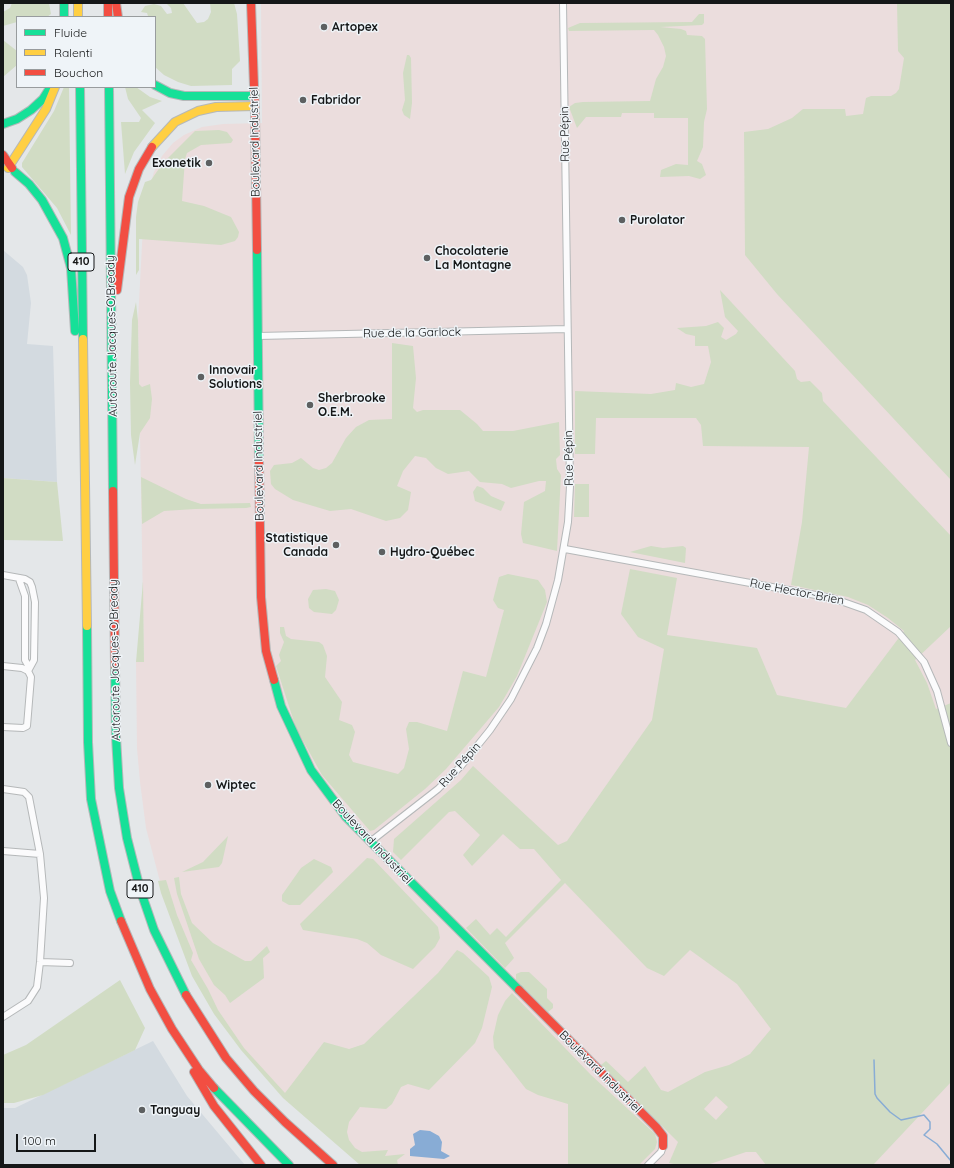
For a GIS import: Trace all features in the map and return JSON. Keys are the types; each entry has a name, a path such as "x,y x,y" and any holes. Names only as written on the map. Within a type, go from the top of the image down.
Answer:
{"main road":[{"path":"64,3 64,16"},
{"path":"78,3 78,16"},
{"path":"108,3 108,16"},
{"path":"116,3 118,16"},
{"name":"Boulevard Industriel","path":"251,3 255,96 261,596 267,657 286,718 307,762 333,801 370,842 656,1127 663,1136 663,1146"},
{"name":"Boulevard Industriel","path":"254,66 256,3"},
{"path":"156,86 170,93 184,96 255,96"},
{"path":"3,124 21,118 32,110 43,99 49,88"},
{"path":"9,167 46,109 55,88"},
{"name":"410","path":"80,88 87,735 89,778 94,821 104,870 122,925 152,994 178,1039 222,1098 289,1165"},
{"name":"Autoroute Jacques-O'Bready","path":"108,88 116,744 122,810 136,874 147,910 163,951 182,990 209,1034 235,1069 292,1129 333,1165"},
{"path":"112,351 126,207 133,183 145,157 165,131 188,115 213,107 255,106"},
{"path":"3,155 9,167 32,188 45,204 58,228 68,254 72,283 83,438"},
{"path":"178,1039 196,1076 214,1106 261,1165"}],"street":[{"name":"Rue Pépin","path":"370,842 415,809 451,777 483,740 517,689 541,638 555,594 565,549 570,486 566,329 563,3"},
{"name":"Rue de la Garlock","path":"258,336 566,329"},
{"name":"Rue Hector-Brien","path":"565,549 832,598 866,610 883,620 898,632 924,662 937,691 951,743"},
{"path":"3,575 25,579 30,582 34,594 34,660 29,669"},
{"path":"3,727 23,728 26,726 31,677 25,660 25,596 19,579"},
{"path":"3,666 29,669"},
{"path":"3,790 20,791 26,793 29,797 40,854 44,898 40,962 36,987 32,996 22,1005 3,1017"},
{"path":"3,851 40,854"},
{"path":"40,962 70,963"},
{"path":"648,1165 661,1152 663,1146"}],"shaded area":[{"path":"261,3 951,3 951,1165 366,1165 284,1098 231,1036 189,961 163,893 146,828 140,782 137,748 136,662 144,662 138,321 144,207 154,172 162,156 173,143 184,135 202,127 223,124 262,123"},
{"path":"3,250 23,267 27,275 31,303 27,344 53,346 57,482 3,478"},
{"path":"153,1041 187,1096 245,1165 3,1165 3,1108 15,1108"}],"green space":[{"path":"12,3 49,3 51,14 48,16 16,16 16,22 3,26 3,12 10,8"},
{"path":"166,3 183,3 197,23 204,22 208,19 211,12 210,3 234,3 237,14 240,61 232,69 232,85 191,86 178,82 164,75 156,68 156,16 148,16 147,13 141,12 145,6 154,4 161,6 167,14 172,13 171,8"},
{"path":"897,3 951,3 951,480 777,294 745,255 744,132 768,129 792,118 803,109 845,109 846,116 863,114 866,98 871,96 891,96 896,93 899,89 904,58 898,51"},
{"path":"699,14 704,14 704,23 702,25 660,27 681,29 686,31 687,35 702,36 705,39 707,109 704,122 703,147 697,161 702,164 706,175 700,179 689,176 660,177 661,170 676,164 688,165 688,118 654,118 654,113 622,113 621,117 586,117 577,128 569,107 575,103 583,102 650,101 656,79 663,67 666,56 664,47 658,35 654,30 569,31 568,28 580,23 692,22"},
{"path":"3,40 16,50 16,66 3,77"},
{"path":"407,55 411,58 412,103 410,119 404,115 402,110 405,100 403,73"},
{"path":"64,88 69,88 71,235 57,208 22,167 22,163 54,111"},
{"path":"125,88 137,88 150,97 162,101 142,110 155,123 134,152 125,174 121,122 139,122 141,118 128,99"},
{"path":"219,130 227,132 233,140 231,143 201,145 187,153 185,159 182,201 204,206 231,217 239,232 238,237 235,241 221,245 139,239 139,270 136,275 136,217 138,202 145,182 151,180 163,163 195,131"},
{"path":"720,290 795,371 797,379 801,382 810,381 822,393 823,401 951,536 951,626 915,660 927,683 936,709 951,703 951,1082 873,1165 766,1165 756,1152 746,1152 710,1164 679,1165 669,1163 678,1142 601,1065 606,1061 628,1082 645,1066 661,1090 668,1092 705,1072 729,1065 750,1054 771,1029 737,984 690,950 664,976 647,968 565,883 505,943 514,958 505,968 466,928 476,919 490,935 497,928 506,937 561,880 534,849 520,849 503,834 472,866 463,855 480,835 455,811 449,812 401,860 393,852 394,839 461,780 473,766 558,845 567,841 652,720 664,649 638,637 621,614 630,569 677,578 667,635 757,648 777,695 846,708 904,631 868,605 848,597 791,585 802,522 809,447 703,446 701,425 696,418 596,418 595,454 575,454 575,391 651,394 675,390 676,383 691,387 704,384 711,362 708,346 695,346 695,336 686,334 677,328 706,326 718,322 724,328 721,337 726,340 738,331 725,317","holes":["716,1096 728,1107 716,1120 704,1109"]},
{"path":"136,302 138,321 139,384 142,387 150,384 152,399 150,418 140,433 135,465 131,435 130,383 132,320"},
{"path":"392,343 413,346 416,378 413,408 417,412 423,410 460,410 483,431 513,431 559,422 560,455 556,459 557,469 561,475 557,551 523,543 521,534 524,502 545,491 546,481 539,481 511,488 502,484 480,482 469,471 448,474 436,468 426,458 415,456 403,471 397,486 411,492 408,510 400,518 386,521 351,509 330,511 293,500 275,489 271,484 270,471 274,465 292,463 301,458 313,468 319,470 326,468 332,463 346,438 356,427 369,420 392,419"},
{"path":"141,477 186,499 201,504 250,503 251,507 164,511 142,524"},
{"path":"3,478 57,482 63,541 3,540"},
{"path":"575,484 589,484 589,517 574,517"},
{"path":"477,486 483,488 491,496 505,502 501,511 475,501 473,492"},
{"path":"651,546 663,548 683,546 686,548 685,563 630,552"},
{"path":"508,574 538,580 545,590 547,602 517,676 499,707 446,769 425,789 374,830 370,831 322,775 296,728 276,666 281,661 279,655 284,642 280,633 280,627 284,627 286,636 291,639 319,642 323,645 327,656 325,677 342,702 339,720 352,725 355,732 349,755 353,762 398,774 404,768 409,749 406,729 409,722 417,722 447,731 463,671 486,677 504,610 498,608 493,600 499,577"},
{"path":"143,581 144,662 136,662"},
{"path":"326,589 335,591 339,600 336,610 332,614 314,612 309,608 308,599 313,590"},
{"path":"228,836 222,863 219,867 182,872 203,862"},
{"path":"367,858 373,859 438,927 440,938 435,947 413,969 381,955 367,943 357,939 303,930 300,924"},
{"path":"314,859 331,867 333,872 300,905 289,905 282,901 282,895 301,868"},
{"path":"179,877 181,894 192,923 213,943 245,961 251,961 267,946 270,952 263,958 264,978 230,1003 225,995 214,985 199,959 177,894 174,878"},
{"path":"166,880 177,915 193,953 191,960 218,1010 244,1048 285,1093 324,1042 349,1049 364,1044 438,973 457,950 463,953 489,977 492,987 482,1028 475,1043 429,1090 408,1084 401,1087 392,1104 386,1109 360,1107 349,1122 347,1132 349,1140 355,1148 362,1152 388,1150 385,1156 405,1154 397,1160 398,1165 360,1165 283,1098 241,1050 214,1014 192,976 161,893 158,881"},
{"path":"521,972 529,972 547,989 547,998 553,1004 553,1008 548,1012 516,980 516,974"},
{"path":"120,980 145,1028 135,1050 43,1095 14,1103 3,1103 3,1055 26,1045"},
{"path":"512,993 591,1075 655,1134 657,1142 655,1149 639,1165 568,1165 568,1104 538,1095 526,1089 494,1048 493,1037 498,1015 505,1001"}],"water":[{"path":"420,1130 430,1131 439,1136 442,1142 441,1151 450,1156 444,1159 410,1156 410,1149 415,1145 413,1134"}],"waterway":[{"path":"874,1060 875,1094 877,1098 890,1112 901,1120 924,1115 930,1122 930,1129 924,1135 937,1144 951,1161"}],"traffic: fast":[{"path":"64,3 64,16"},
{"path":"156,86 170,93 184,96 255,96"},
{"path":"3,124 17,119 31,110 43,99 50,88"},
{"path":"80,88 83,339"},
{"path":"109,88 113,491"},
{"path":"15,172 29,184 42,200 63,238 71,268 75,331"},
{"path":"257,250 259,460"},
{"path":"87,626 88,742 91,799 110,891 121,921"},
{"path":"115,666 116,737 119,788 127,838 140,889 154,930 186,995"},
{"path":"274,680 281,706 311,770 346,817 519,990"},
{"path":"214,1088 289,1165"}],"traffic: slow":[{"path":"78,3 78,16"},
{"path":"8,168 46,109 55,88"},
{"path":"152,147 175,122 198,111 216,107 255,106"},
{"path":"83,339 87,626"}],"traffic: jam":[{"path":"108,3 108,16"},
{"path":"116,3 118,16"},
{"path":"251,3 255,114 257,250"},
{"path":"117,290 129,197 139,169 152,147"},
{"path":"3,155 12,168"},
{"path":"259,460 261,597 266,651 274,680"},
{"path":"113,491 115,666"},
{"path":"121,921 150,989 172,1029 199,1070 214,1088"},
{"path":"519,990 656,1127 663,1136 663,1146"},
{"path":"186,995 226,1058 254,1091 285,1122 333,1165"},
{"path":"194,1072 214,1106 261,1165"}],"place":[{"name":"Artopex","path":"324,27"},
{"name":"Fabridor","path":"303,100"},
{"name":"Exonetik","path":"209,163"},
{"name":"Purolator","path":"622,220"},
{"name":"Chocolaterie La Montagne","path":"427,258"},
{"name":"Innovair Solutions","path":"201,377"},
{"name":"Sherbrooke O.E.M.","path":"310,405"},
{"name":"Statistique Canada","path":"336,545"},
{"name":"Hydro-Québec","path":"382,552"},
{"name":"Wiptec","path":"208,785"},
{"name":"Tanguay","path":"142,1110"}]}
